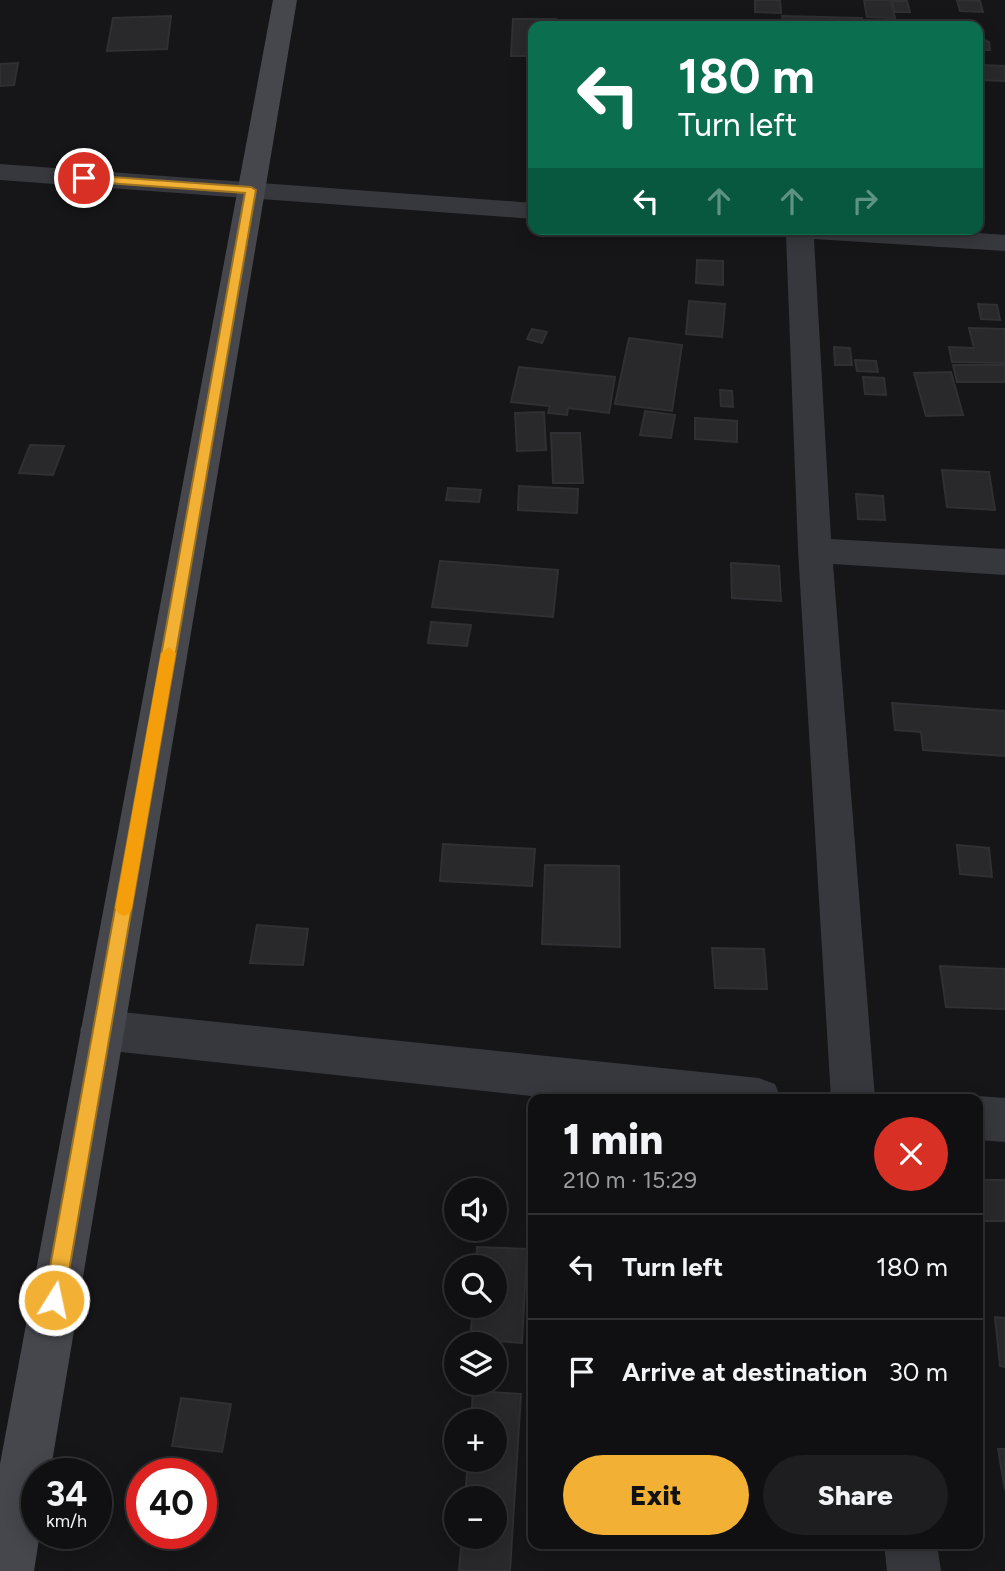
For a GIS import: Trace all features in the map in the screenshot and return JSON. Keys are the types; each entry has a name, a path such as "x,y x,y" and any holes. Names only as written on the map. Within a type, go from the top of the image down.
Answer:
{"street":[{"path":"6,1571 285,0"},
{"path":"0,172 528,211"},
{"path":"800,235 815,550 853,1094"},
{"path":"879,235 1005,243"},
{"path":"815,550 1005,562"},
{"path":"102,1030 711,1094"},
{"path":"983,1118 1005,1120"},
{"path":"912,1549 915,1571"}],"building":[{"path":"755,0 780,0 781,13 755,12"},
{"path":"864,0 891,0 895,18 867,17"},
{"path":"957,0 980,1 983,12 960,11"},
{"path":"892,1 907,1 910,12 895,12"},
{"path":"171,16 167,49 107,51 113,18"},
{"path":"782,16 862,18 863,21 783,21"},
{"path":"513,19 556,19 528,21 528,56 511,56"},
{"path":"983,39 989,42 990,50 983,50"},
{"path":"18,63 14,85 0,86 0,64"},
{"path":"983,65 1005,66 1005,81 983,80"},
{"path":"697,260 723,261 723,285 696,283"},
{"path":"689,301 725,304 722,337 686,334"},
{"path":"978,304 997,305 1000,320 981,319"},
{"path":"969,328 1005,329 1005,363 952,362 949,347 974,348"},
{"path":"532,329 547,332 542,343 527,339"},
{"path":"629,338 682,345 672,411 615,404"},
{"path":"834,347 850,348 852,365 835,365"},
{"path":"855,360 876,361 878,372 857,371"},
{"path":"953,365 1005,365 1005,382 957,382"},
{"path":"519,367 615,377 609,413 568,408 567,415 548,413 550,406 511,402"},
{"path":"951,372 963,415 926,416 914,373"},
{"path":"863,377 884,378 886,395 865,394"},
{"path":"720,390 732,391 733,407 721,406"},
{"path":"645,411 675,415 671,438 640,435"},
{"path":"544,412 546,450 517,451 515,413"},
{"path":"695,418 737,421 737,442 695,439"},
{"path":"551,433 580,433 583,483 553,483"},
{"path":"30,445 64,446 53,475 19,473"},
{"path":"942,470 989,472 995,510 947,507"},
{"path":"519,486 578,489 577,513 518,510"},
{"path":"448,488 481,490 479,502 446,500"},
{"path":"856,494 883,496 885,520 858,519"},
{"path":"440,561 558,570 553,617 432,607"},
{"path":"731,563 779,566 781,601 732,598"},
{"path":"431,622 471,625 467,646 428,643"},
{"path":"892,703 1005,711 1005,756 923,750 921,732 895,730"},
{"path":"443,844 535,849 532,886 440,881"},
{"path":"957,845 989,848 992,877 960,874"},
{"path":"545,865 619,866 620,947 542,944"},
{"path":"257,925 308,929 303,965 250,963"},
{"path":"712,948 764,949 767,989 715,988"},
{"path":"940,966 1005,969 1005,1009 946,1007"},
{"path":"983,1180 1005,1180 1005,1221 983,1221"},
{"path":"477,1247 527,1249 522,1343 507,1342 507,1332 471,1332 472,1318 507,1318 507,1255 477,1255"},
{"path":"995,1317 1005,1318 1005,1367 1000,1366"},
{"path":"521,1394 510,1571 459,1571 461,1549 507,1549 507,1486 466,1486 467,1472 507,1472 507,1409 472,1409 473,1395"},
{"path":"181,1398 231,1404 222,1452 172,1446"},
{"path":"998,1449 1005,1449 1005,1490"}],"slow traffic":[{"path":"124,908 169,653"}],"route":[{"path":"54,1300 251,190 84,178"}]}
